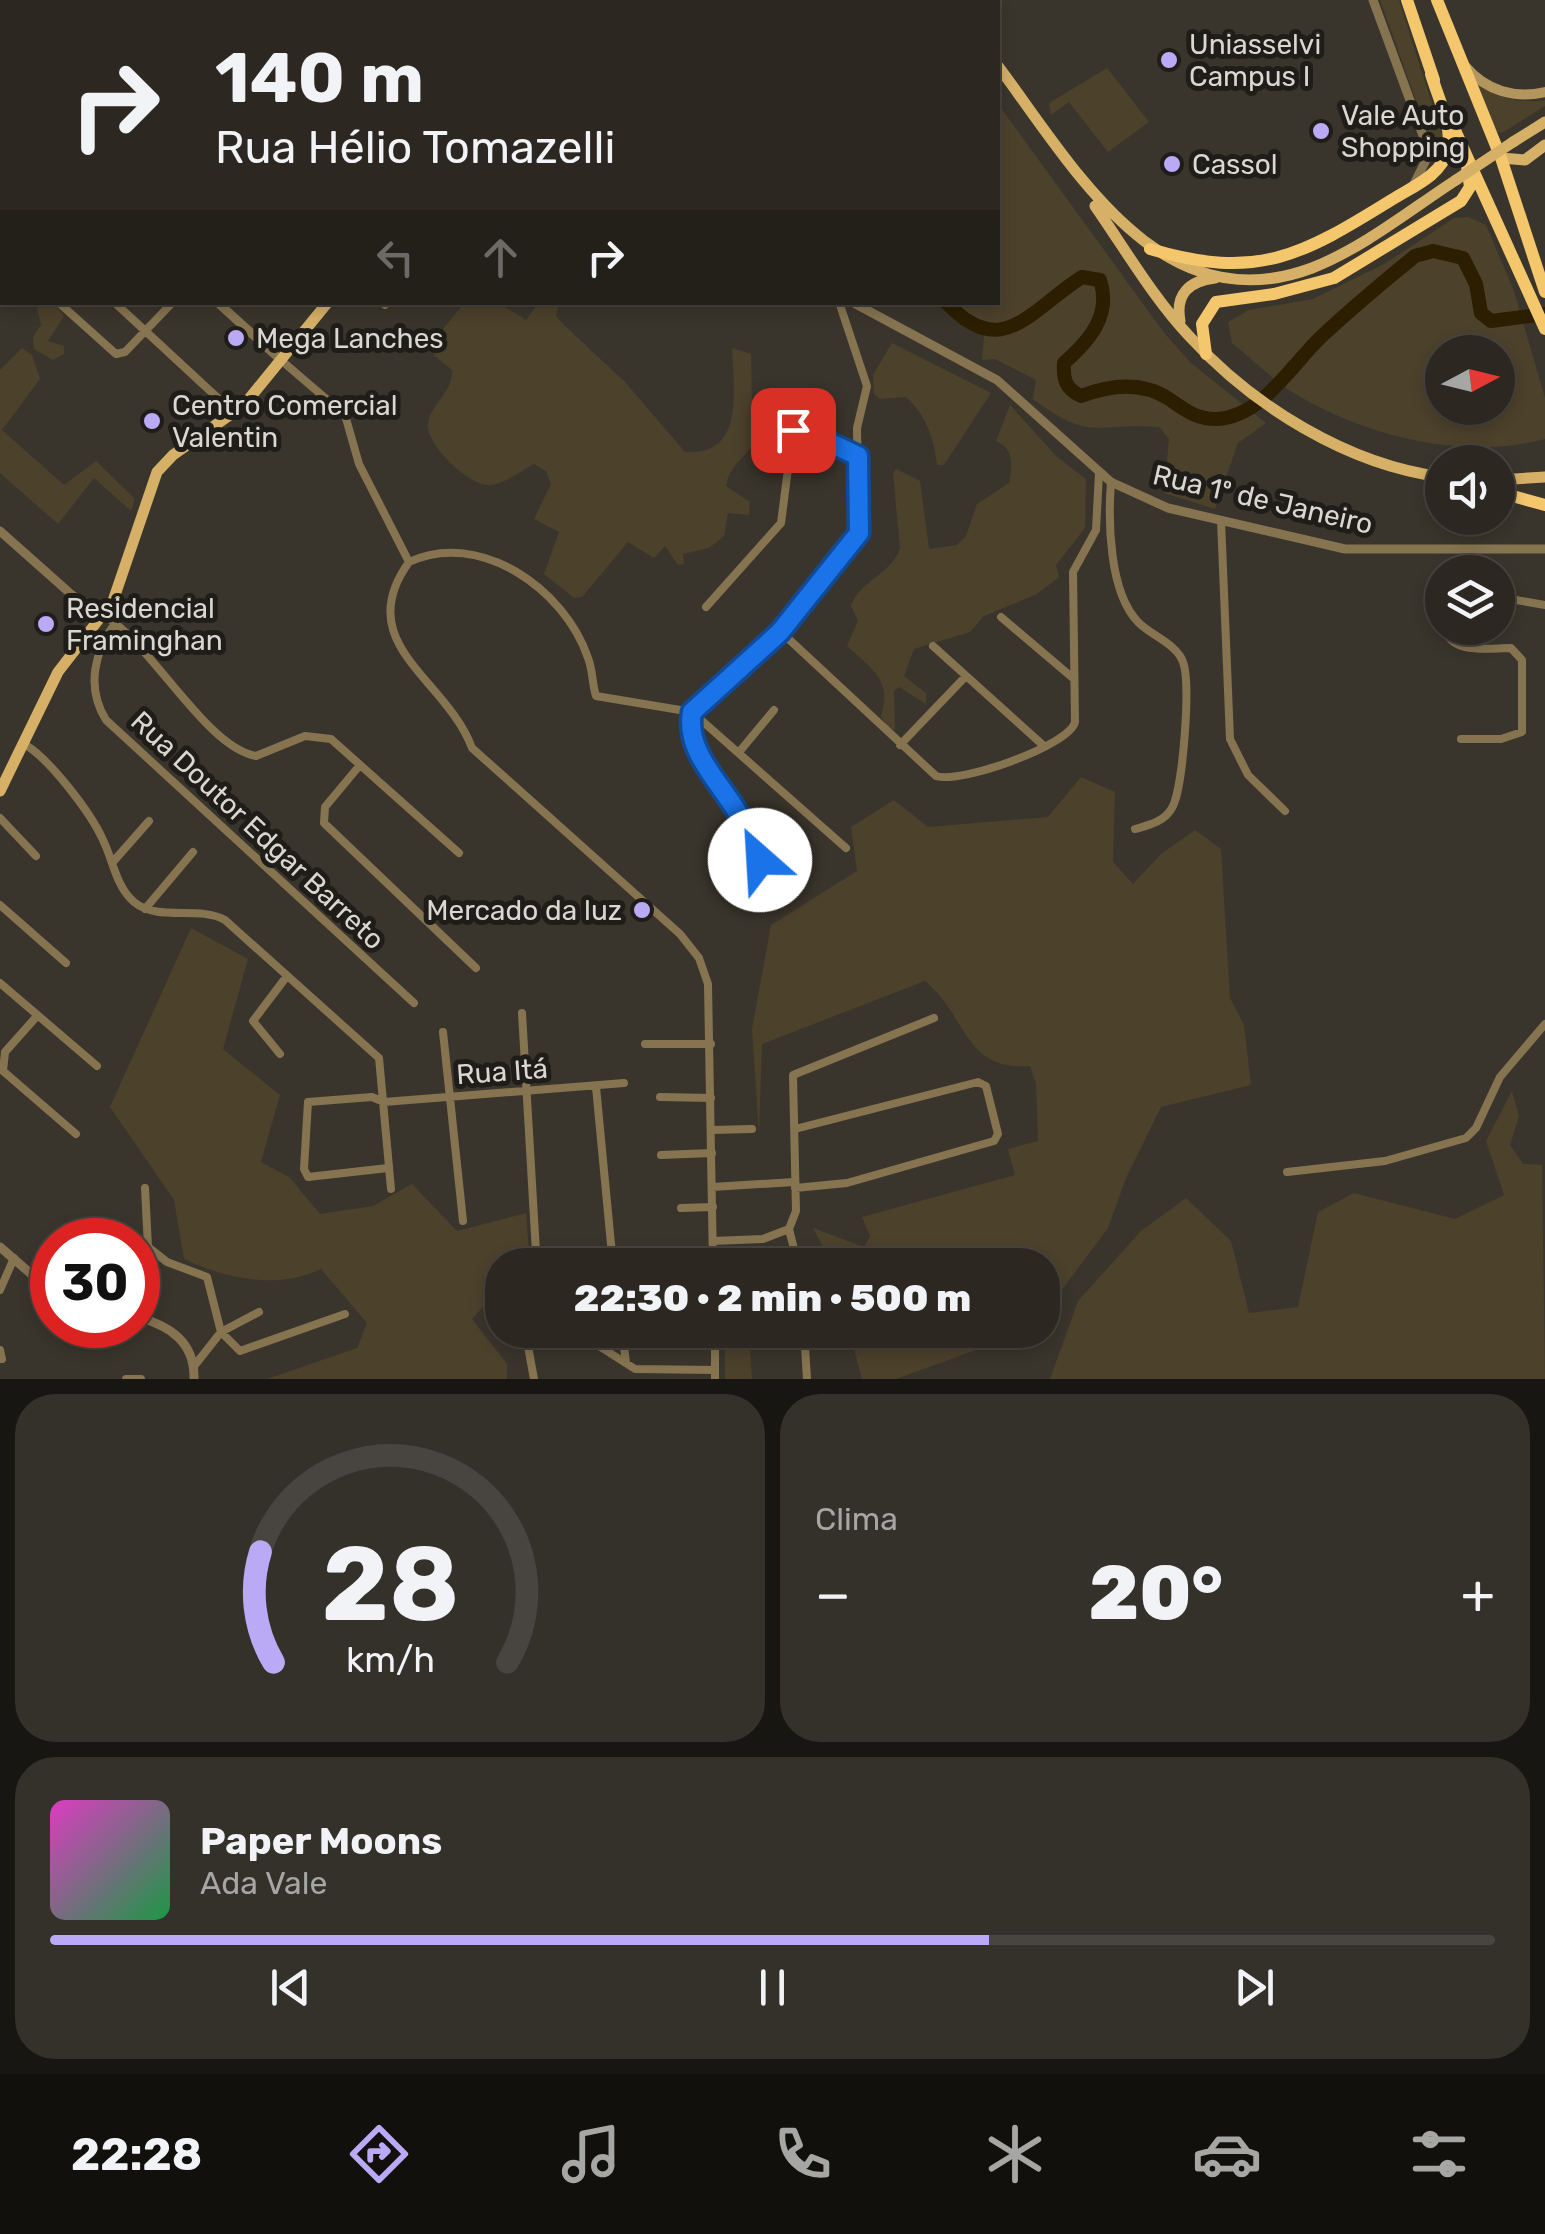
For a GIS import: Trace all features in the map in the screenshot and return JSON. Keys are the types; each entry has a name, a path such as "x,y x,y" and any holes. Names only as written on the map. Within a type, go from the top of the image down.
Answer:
{"highway":[{"path":"1150,248 1200,263 1248,264 1288,256 1334,235 1432,174 1448,151 1431,74 1408,0"},
{"path":"1438,0 1458,59 1501,158 1544,289"},
{"path":"1431,74 1545,329"},
{"path":"1206,354 1202,324 1216,302 1274,294 1334,278 1461,202 1470,187 1465,153"},
{"path":"1515,497 1545,505"}],"main road":[{"path":"1458,59 1488,86 1519,96 1545,92"},
{"path":"1000,69 1100,202 1150,248 1224,277"},
{"path":"1184,330 1178,312 1184,290 1200,280 1293,274 1327,262 1545,122"},
{"path":"1501,158 1525,160 1545,145"},
{"path":"1065,155 1096,207 1184,330 1206,354 1244,387 1293,420 1379,461 1425,473"},
{"path":"0,791 58,672 103,615 128,565 157,472 172,454 234,413 326,305"},
{"path":"1515,479 1545,477"}],"street":[{"path":"1373,0 1425,140 1427,158 1412,187"},
{"path":"61,305 116,354 124,352 169,305"},
{"path":"117,305 234,413"},
{"path":"220,305 345,415 359,464 409,562"},
{"path":"779,856 758,859 737,811 704,767 691,729 692,712 780,632 859,533 858,417 867,386 841,305"},
{"name":"Rua 1º de Janeiro","path":"857,305 1012,390 1099,474 1168,508 1345,549 1545,548"},
{"path":"706,607 781,523 793,430 803,430 858,456"},
{"path":"780,632 936,776 948,780 1044,746 1072,732 1073,572 1096,530 1099,474"},
{"path":"1110,482 1111,553 1130,610 1139,624 1178,653 1185,676 1180,786 1172,810 1157,822 1136,829"},
{"path":"1220,520 1230,739 1248,775 1285,811"},
{"path":"0,531 72,595 140,642 171,688 246,755 267,755 305,736 331,738 459,853"},
{"path":"713,1248 708,984 699,958 680,934 472,748 452,709 400,651 389,625 390,605 409,562 446,550 522,573 576,634 601,700 668,704 692,712 846,848"},
{"path":"1515,600 1545,605"},
{"path":"1000,617 1074,679"},
{"name":"Rua Doutor Edgar Barreto","path":"116,622 98,654 95,672 96,699 106,720 414,1003"},
{"path":"1457,645 1510,648 1522,660 1522,732 1502,739 1461,739"},
{"path":"933,646 1044,746"},
{"path":"900,745 966,676"},
{"path":"740,751 774,710"},
{"path":"24,744 51,764 101,834 128,895 145,909 213,913 379,1058 390,1189"},
{"path":"360,765 326,806 324,824 476,968"},
{"path":"0,818 36,856"},
{"path":"112,863 149,821"},
{"path":"145,909 193,852"},
{"path":"0,905 66,963"},
{"path":"280,1054 253,1020 287,976"},
{"path":"0,983 97,1066"},
{"path":"522,1014 536,1248"},
{"path":"36,1016 5,1052 3,1071 76,1134"},
{"path":"794,1248 789,1229 796,1212 793,1075 934,1018"},
{"path":"1287,1172 1385,1161 1466,1138 1476,1128 1500,1077 1545,1024"},
{"path":"442,1032 463,1222"},
{"path":"645,1044 710,1044"},
{"path":"712,1187 847,1183 994,1141 998,1134 986,1086 978,1082 795,1129"},
{"name":"Rua Itá","path":"388,1168 308,1177 304,1170 308,1102 372,1097 384,1102 624,1083"},
{"path":"596,1086 611,1248"},
{"path":"660,1096 711,1098"},
{"path":"712,1130 752,1130"},
{"path":"661,1155 712,1153"},
{"path":"145,1188 148,1246 167,1262 207,1277 222,1332 243,1351 344,1314"},
{"path":"681,1208 712,1207"},
{"path":"713,1241 763,1239 789,1229"},
{"path":"0,1246 30,1272"},
{"path":"0,1290 14,1258"},
{"path":"195,1364 222,1332 259,1312"},
{"path":"160,1326 174,1332 188,1346 195,1364 194,1379"},
{"path":"528,1348 534,1379"},
{"path":"603,1348 644,1371 715,1375 714,1348"},
{"path":"624,1348 626,1362"},
{"path":"805,1348 807,1379"},
{"path":"126,1379 141,1379"}],"shaded area":[{"path":"1380,0 1399,0 1443,138 1436,156"},
{"path":"1107,68 1149,122 1108,152 1069,102 1051,115 1049,103"},
{"path":"1470,79 1506,97 1545,100 1545,106 1502,133 1494,131"},
{"path":"1000,107 1165,334 1191,363 1266,423 1238,443 1215,509 1164,493 1169,439 1159,427 1094,428 1053,413 1033,399 1036,380 995,359 982,360 985,324 966,317 952,305 1000,305"},
{"path":"1468,217 1486,225 1514,291 1545,398 1545,439 1514,445 1448,445 1382,432 1320,408 1292,392 1232,343 1228,322 1249,310 1313,299 1386,263 1454,218"},
{"path":"36,305 55,305 64,316 48,341 64,346 64,354 53,360 34,349 33,337 41,325"},
{"path":"463,305 502,305 526,320 537,305 559,305 556,316 625,382 685,452 705,451 727,432 734,400 732,348 751,354 752,404 763,422 755,442 733,469 726,486 750,502 749,515 728,513 724,536 709,548 683,554 684,564 678,565 665,546 654,558 628,542 582,597 574,598 544,574 559,532 534,519 551,484 546,471 534,464 503,482 483,484 462,473 435,444 429,418 449,386 452,370 434,355 435,339"},
{"path":"892,343 991,393 944,465 937,465 928,428 913,404 906,397 880,399 874,394 873,375"},
{"path":"22,348 32,355 40,379 2,430 64,485 96,461 135,499 131,511 94,478 58,524 0,473 0,370"},
{"path":"1010,405 1057,457 1086,479 1085,528 1056,565 1059,577 1037,594 984,616 970,632 914,649 904,676 926,693 926,704 899,687 894,691 895,730 887,728 881,716 882,684 847,646 858,621 851,606 855,597 891,564 900,548 893,473 896,469 920,481 929,549 957,545 966,536 977,504 1009,483 1009,453 996,441"},
{"path":"1081,777 1115,792 1113,862 1133,884 1161,854 1195,830 1221,849 1230,998 1244,1025 1251,1085 1161,1107 1126,1178 1108,1228 1060,1292 1060,1248 823,1248 813,1228 864,1247 870,1236 862,1217 1015,1175 1008,1149 1038,1141 1036,1084 1030,1066 991,1060 979,1051 925,981 762,1044 759,1134 752,1029 771,925 857,871 851,827 894,800 928,827 1048,817"},
{"path":"191,928 248,959 223,1049 280,1095 261,1162 289,1177 320,1214 373,1206 412,1184 457,1231 526,1213 529,1248 485,1248 485,1305 472,1319 485,1336 485,1348 495,1348 507,1364 507,1379 267,1379 357,1348 367,1323 321,1269 287,1279 252,1279 217,1272 184,1259 174,1200 110,1107"},
{"path":"1512,1091 1519,1116 1510,1145 1523,1164 1542,1165 1545,1379 1050,1379 1078,1301 1141,1231 1186,1198 1231,1241 1249,1313 1298,1307 1318,1212 1354,1193 1455,1219 1504,1195 1486,1141"},
{"path":"725,1348 753,1348 752,1379 725,1379"},
{"path":"854,1348 981,1348 896,1379 862,1379"}],"waterway":[{"path":"949,305 966,320 984,328 1000,329 1031,315 1082,277 1100,280 1103,305 1096,326 1064,363 1069,387 1081,396 1114,387 1148,389 1210,419 1233,416 1262,399 1322,336 1415,256 1433,251 1463,258 1476,284 1481,313 1491,321 1545,314"}],"place":[{"name":"Uniasselvi Campus I","path":"1169,60"},
{"name":"Vale Auto Shopping","path":"1321,131"},
{"name":"Cassol","path":"1172,164"},
{"name":"Mega Lanches","path":"236,338"},
{"name":"Centro Comercial Valentin","path":"152,421"},
{"name":"Residencial Framinghan","path":"46,624"},
{"name":"Mercado da luz","path":"642,910"}],"route":[{"path":"760,860 737,811 704,767 690,723 692,712 780,632 853,546 859,533 858,456 803,430 793,430"}]}
